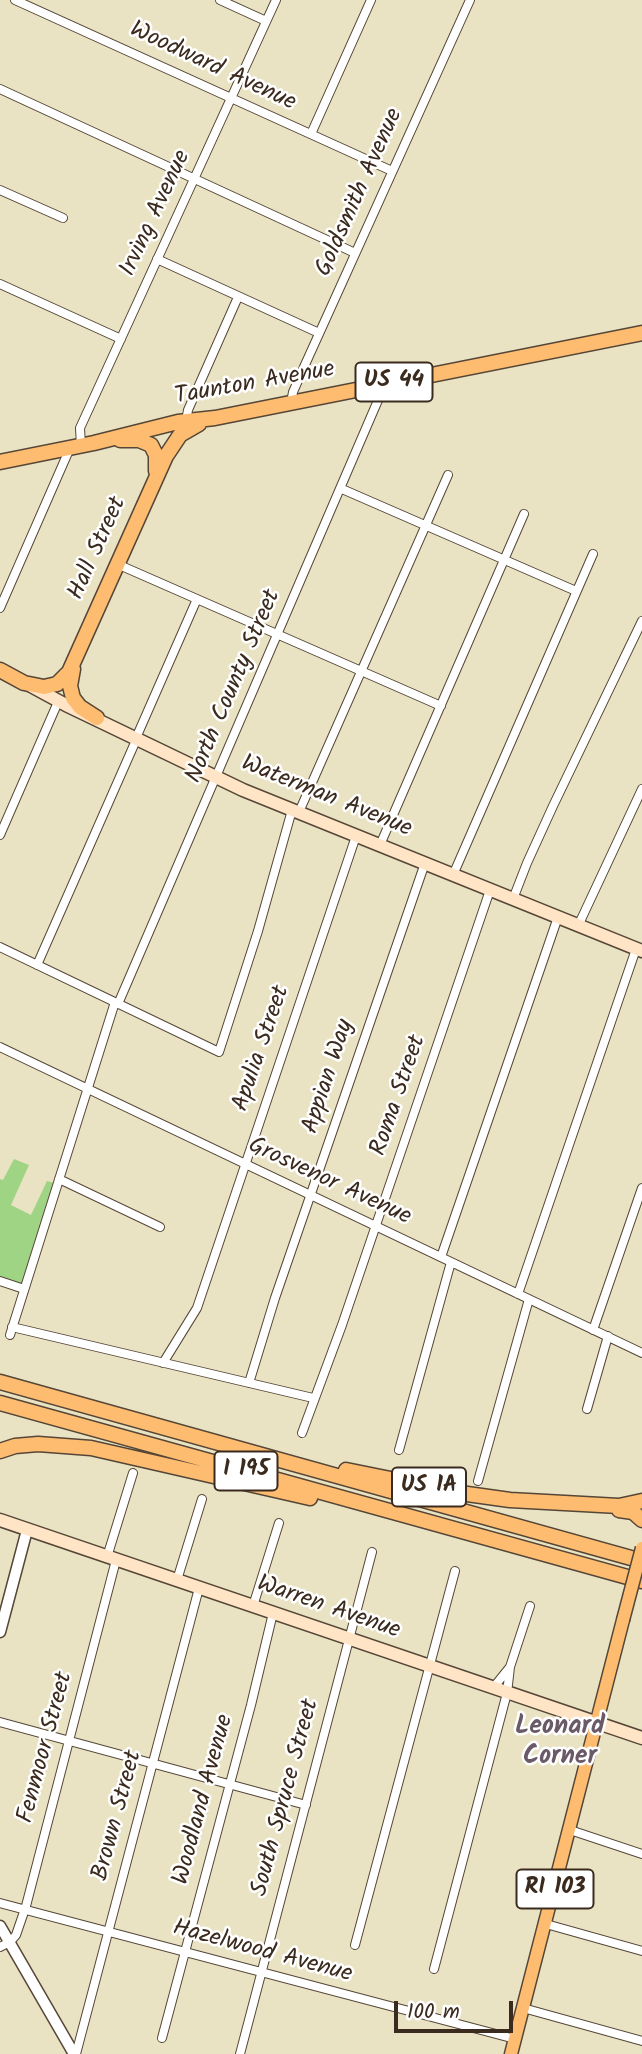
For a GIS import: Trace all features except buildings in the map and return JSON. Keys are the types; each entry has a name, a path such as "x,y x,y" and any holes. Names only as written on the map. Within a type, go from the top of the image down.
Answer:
{"highway":[{"name":"Taunton Avenue","path":"0,462 81,446 136,431 215,418 642,333"},
{"name":"Hall Street","path":"24,682 40,687 54,685 65,677 74,664 170,448 180,435 193,426 215,418"},
{"path":"81,446 134,440 147,443 156,455 153,483"},
{"path":"74,664 72,696 80,707 97,718"},
{"name":"Waterman Avenue","path":"0,670 24,682"},
{"name":"I 195","path":"0,1382 642,1561"},
{"name":"I 195","path":"0,1403 642,1581"},
{"name":"US 1A","path":"218,1443 469,1495 590,1505 624,1506 642,1501"},
{"path":"0,1451 15,1446 37,1444 109,1451 492,1539"},
{"path":"590,1505 633,1512 642,1520"}],"main road":[{"name":"Waterman Avenue","path":"24,682 58,702 97,718 217,778 639,950"},
{"name":"Warren Avenue","path":"0,1520 642,1738"},
{"path":"596,1723 642,1548"},
{"name":"RI 103","path":"511,2054 596,1723"}],"street":[{"name":"Woodward Avenue","path":"15,0 392,171"},
{"path":"220,0 266,20"},
{"name":"Irving Avenue","path":"0,608 81,446 79,430 276,0"},
{"path":"311,134 371,0"},
{"name":"Goldsmith Avenue","path":"291,403 293,391 470,0"},
{"path":"0,89 355,253"},
{"path":"0,190 63,218"},
{"path":"157,259 319,333"},
{"path":"0,284 121,339"},
{"path":"186,421 188,410 238,297"},
{"name":"North County Street","path":"163,1363 11,1331 117,1003 386,384"},
{"path":"0,947 219,1052 296,811 447,475"},
{"path":"342,489 576,591"},
{"path":"380,845 524,514"},
{"path":"453,875 593,554"},
{"path":"117,564 441,706"},
{"path":"37,965 197,599"},
{"path":"513,899 553,806 642,621"},
{"path":"0,835 58,702"},
{"path":"578,926 642,789"},
{"name":"Apulia Street","path":"163,1363 197,1308 356,835"},
{"name":"Appian Way","path":"249,1383 275,1298 425,863"},
{"name":"Roma Street","path":"302,1433 342,1325 490,890"},
{"path":"441,1257 558,917"},
{"path":"518,1294 639,950"},
{"name":"Grosvenor Avenue","path":"0,1047 642,1353"},
{"path":"60,1179 160,1227"},
{"path":"593,1330 642,1188"},
{"path":"398,1450 451,1262"},
{"path":"0,1281 24,1289"},
{"path":"478,1481 529,1299"},
{"path":"587,1409 608,1336"},
{"path":"163,1363 313,1398"},
{"name":"Fenmoor Street","path":"5,1945 16,1935 25,1909 132,1473"},
{"path":"177,1580 202,1499"},
{"path":"253,1606 279,1523"},
{"path":"0,1632 27,1530"},
{"name":"South Spruce Street","path":"242,2053 372,1552"},
{"path":"355,1945 455,1571"},
{"name":"Brown Street","path":"75,2054 199,1588"},
{"path":"434,1969 507,1692 510,1667 530,1606"},
{"name":"Woodland Avenue","path":"162,2038 273,1613"},
{"path":"493,1688 510,1667"},
{"path":"0,1722 306,1805"},
{"path":"570,1830 642,1854"},
{"name":"Hazelwood Avenue","path":"0,1903 515,2039"},
{"path":"546,1924 642,1951"},
{"path":"0,1926 5,1945 75,2054"},
{"path":"523,2008 642,2041"}],"green space":[{"path":"14,1159 29,1165 11,1205 31,1215 47,1181 58,1184 24,1290 0,1283 0,1179 3,1180"}],"district":[{"name":"Leonard Corner","path":"560,1744"}]}
